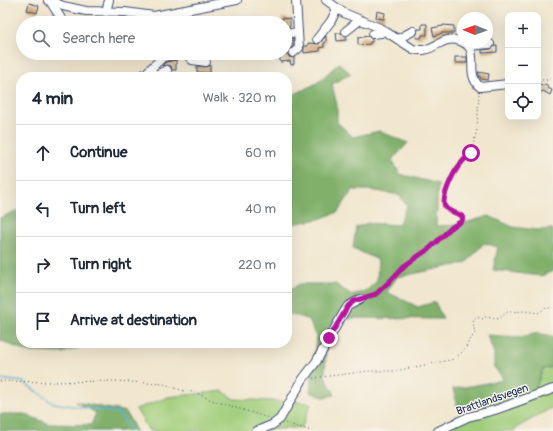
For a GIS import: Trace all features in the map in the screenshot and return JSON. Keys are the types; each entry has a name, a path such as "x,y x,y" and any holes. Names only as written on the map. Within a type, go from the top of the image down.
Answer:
{"street":[{"path":"49,0 76,10 124,12 154,16 237,0"},
{"path":"49,0 59,16"},
{"path":"106,12 109,0"},
{"path":"293,53 299,48 296,0"},
{"path":"326,0 337,9 383,30 407,46 418,50 428,50 438,40 457,40"},
{"path":"317,39 331,21 337,9"},
{"path":"346,31 360,20"},
{"path":"373,34 381,33 383,30"},
{"path":"398,39 413,31"},
{"path":"292,33 298,32"},
{"path":"470,48 472,52 471,64 475,82 483,87 505,84"},
{"path":"146,72 160,60"},
{"path":"192,60 206,62"},
{"path":"162,72 167,70"},
{"path":"257,431 272,425 285,411 302,380 316,362 348,306 360,298"},
{"name":"Brattlandsvegen","path":"438,431 468,417 495,410 553,389"}],"path":[{"path":"541,80 547,80 553,77"},
{"path":"360,298 376,294 407,263 430,248 452,227 462,221 463,217 461,215 446,208 444,199 453,175 471,153 477,130 483,87"},
{"path":"302,380 368,371 395,371 455,359 465,349 475,332 473,322 476,317 483,319 485,317 499,319 507,312 525,311 538,313 546,308 553,308"},
{"path":"0,381 114,381 164,384 184,391 195,392 211,400 223,403 239,410 312,431"}],"green space":[{"path":"339,63 351,74 332,84 337,105 337,122 353,137 379,131 408,143 392,160 400,174 438,184 436,226 457,225 489,216 513,227 537,230 553,229 553,271 541,276 493,270 498,247 484,243 466,263 397,277 387,292 418,307 435,302 443,319 355,318 340,321 327,334 325,376 335,395 323,397 310,392 316,337 309,320 292,314 292,289 299,284 335,284 352,295 366,291 377,281 378,260 353,248 356,227 368,223 398,225 407,206 399,195 370,190 353,190 338,212 319,219 292,224 292,96 317,83"},
{"path":"16,211 16,347 0,340 0,218"},
{"path":"537,333 553,336 553,367 543,369 534,392 521,398 486,407 457,406 453,389 504,380 494,367 494,353 487,335 520,337"},
{"path":"18,348 78,348 63,353 27,352"},
{"path":"553,367 553,407 516,428 514,431 432,431 534,392 543,369"},
{"path":"223,391 234,399 311,403 302,427 254,431 149,431 136,409 168,397"},
{"path":"76,402 126,412 136,431 0,431 0,414 25,414 49,424 91,425 96,413"}],"building":[{"path":"29,3 39,6 37,13 27,10"},
{"path":"377,11 385,13 384,19 376,18"},
{"path":"422,24 427,24 427,35 422,35 421,38 416,38 418,29 422,29"},
{"path":"443,25 454,26 454,33 442,33 434,36 432,28"},
{"path":"336,33 341,33 346,36 346,40 337,41"},
{"path":"326,36 324,47 320,48 320,51 304,53 304,46 308,46 308,43 319,44"},
{"path":"368,36 372,39 370,44 358,45 358,38"},
{"path":"497,46 497,52 482,53 482,50"},
{"path":"455,57 467,57 467,63 455,63"},
{"path":"292,58 294,58 294,64 291,65 290,61 280,62 280,60 292,60"},
{"path":"176,60 176,70 172,70 171,66 168,65 162,66 166,62"},
{"path":"210,65 210,72 197,72 197,66 206,67"},
{"path":"478,72 489,74 488,80 481,79"},
{"path":"541,84 542,86 546,84 548,88 552,90 550,95 543,91 541,92"}],"waterway":[{"path":"0,379 23,382 53,403 118,413 132,431"}],"route":[{"path":"329,338 348,306 354,301 376,294 411,260 430,248 452,227 462,221 463,217 461,215 445,207 444,199 453,175 462,162 471,153"}]}
